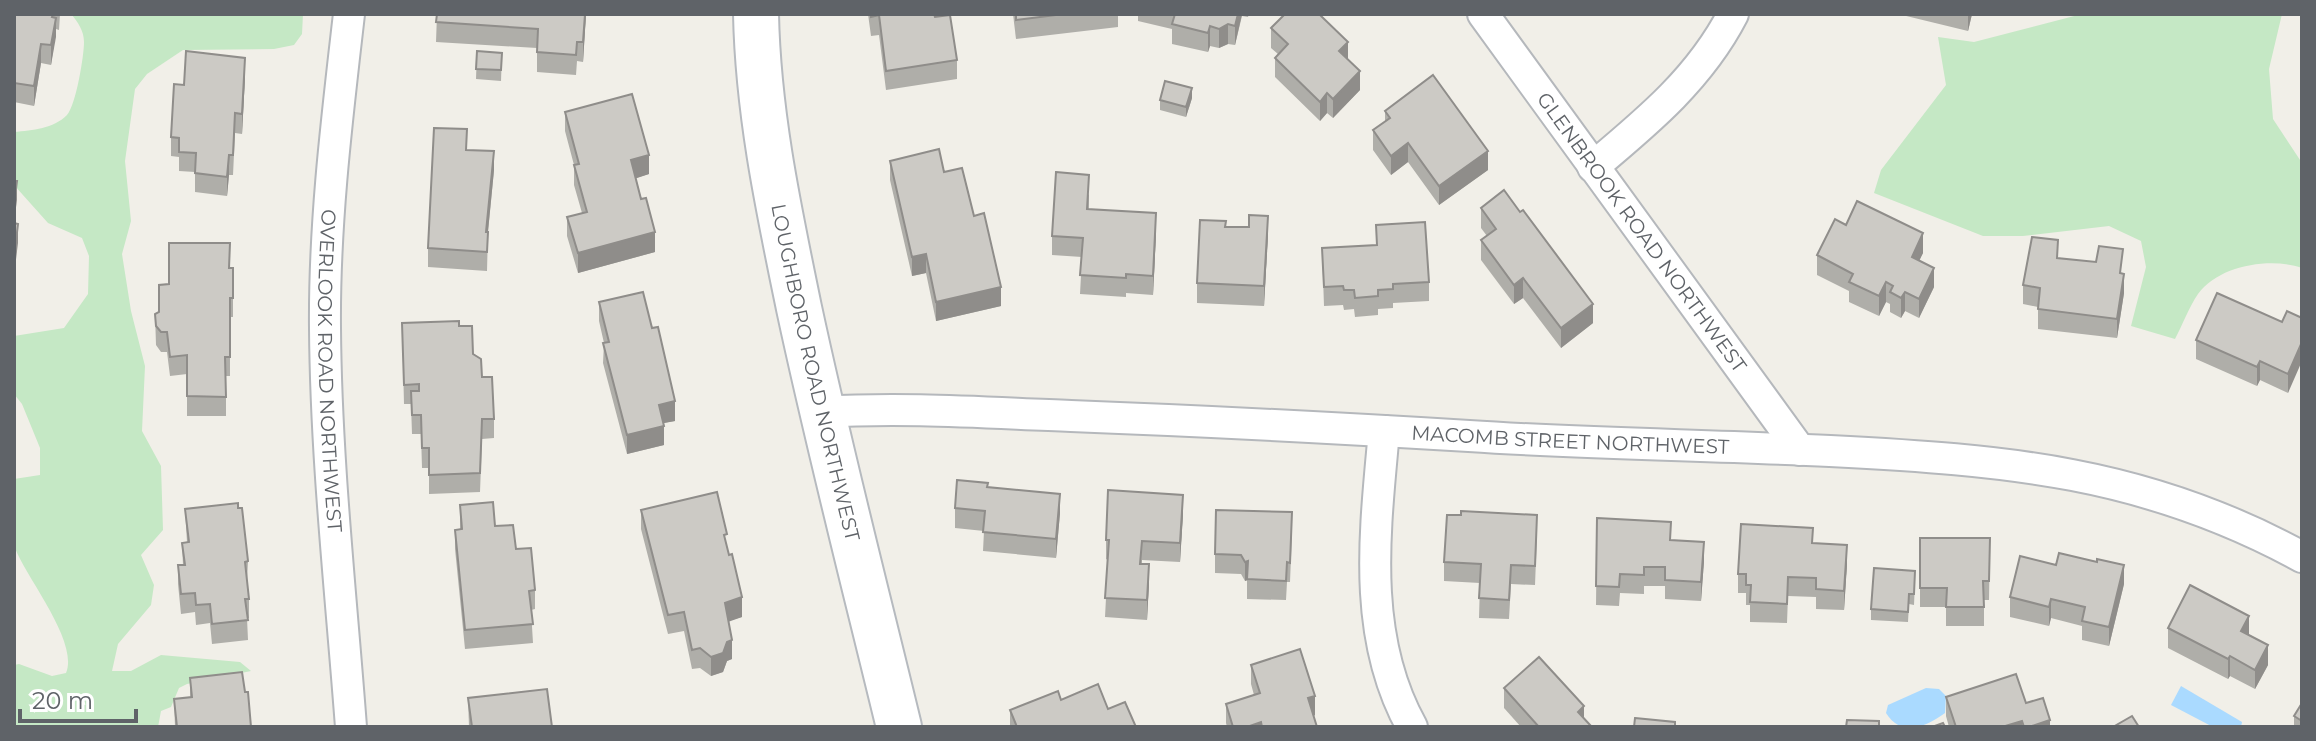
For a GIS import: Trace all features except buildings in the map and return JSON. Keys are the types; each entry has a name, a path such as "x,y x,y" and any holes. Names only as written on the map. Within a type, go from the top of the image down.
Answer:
{"main road":[{"name":"LOUGHBORO ROAD NORTHWEST","path":"756,14 771,168 823,412 899,727"}],"street":[{"name":"OVERLOOK ROAD NORTHWEST","path":"349,14 330,198 325,326 329,441 351,727"},
{"name":"GLENBROOK ROAD NORTHWEST","path":"1483,14 1800,450"},
{"path":"1593,167 1681,90 1713,48 1733,14"},
{"name":"MACOMB STREET NORTHWEST","path":"823,412 898,409 1923,456 2034,467 2112,482 2213,514 2302,557"},
{"path":"1384,431 1375,600 1386,667 1412,727"}],"green space":[{"path":"71,14 303,14 302,34 294,45 274,49 183,50 147,74 135,89 125,161 131,221 122,254 131,311 145,366 142,431 161,466 163,530 141,555 154,585 151,605 118,644 112,671 131,671 161,655 240,662 251,671 179,688 171,707 161,711 158,727 14,727 14,665 52,676 66,673 68,660 59,628 15,548 12,524 14,479 40,475 40,448 22,404 14,394 14,336 64,328 88,294 89,256 82,238 48,223 14,185 14,132 55,123 67,115 73,101 84,42 80,27"},
{"path":"2082,14 2282,14 2269,69 2273,119 2302,163 2302,268 2276,263 2261,264 2219,276 2198,294 2175,339 2131,326 2146,267 2141,241 2109,226 2023,236 1983,236 1874,193 1881,170 1946,85 1938,37 1974,42"}],"water":[{"path":"2181,686 2242,722 2241,727 2213,727 2171,705"},
{"path":"1926,688 1939,689 1946,696 1945,713 1914,728 1899,726 1892,721 1886,713 1888,705"}]}
